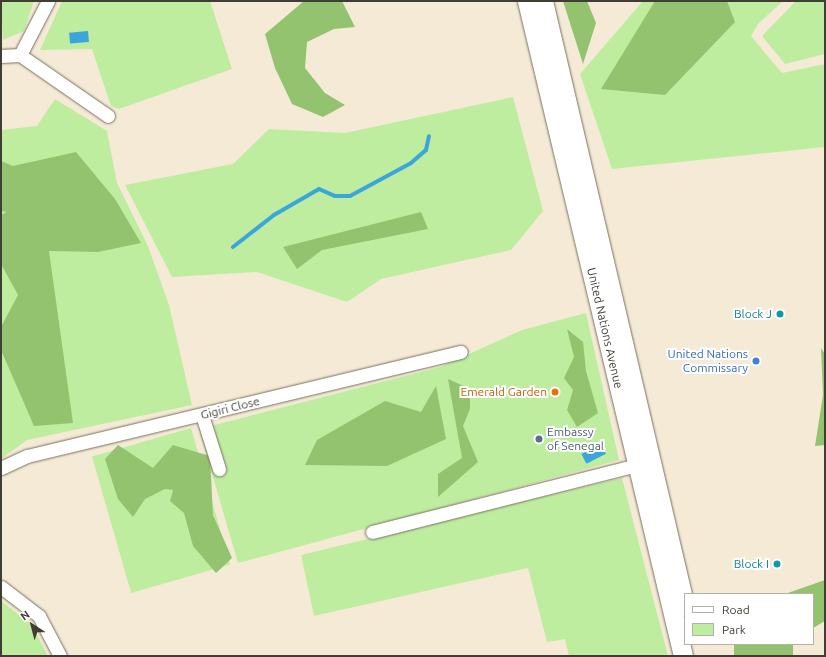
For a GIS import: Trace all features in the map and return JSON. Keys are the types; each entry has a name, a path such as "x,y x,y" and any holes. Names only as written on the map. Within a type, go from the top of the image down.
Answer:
{"street":[{"path":"20,55 48,1"},
{"name":"United Nations Avenue","path":"528,1 684,603"},
{"name":"United Nations Avenue","path":"543,1 618,350 637,465 683,656"},
{"path":"1,56 20,55 108,116"},
{"name":"Gigiri Close","path":"1,468 27,456 462,352"},
{"path":"202,414 219,470"},
{"path":"372,532 637,465"},
{"path":"1,587 39,616 60,656"},
{"path":"694,645 697,656"}],"green space":[{"path":"1,1 34,1 24,31 3,40"},
{"path":"62,1 210,1 232,69 119,109 111,106 92,49 40,50"},
{"path":"304,1 342,1 355,27 334,29 307,42 305,68 325,93 345,105 323,117 292,104 275,68 265,34"},
{"path":"563,1 587,1 596,23 583,64"},
{"path":"643,1 783,1 758,24 751,36 782,73 825,64 825,147 612,169 580,74"},
{"path":"655,1 727,1 735,22 665,95 601,89"},
{"path":"796,1 825,1 825,54 785,64 762,36"},
{"path":"513,97 543,211 511,250 381,279 347,302 257,272 172,277 125,185 233,164 269,129 345,133"},
{"path":"55,99 107,131 117,183 148,246 169,305 192,405 27,440 1,459 1,130 37,126"},
{"path":"76,152 115,199 141,243 98,252 49,251 73,423 34,426 1,350 1,327 18,295 1,264 1,215 7,212 1,211 1,161 13,166"},
{"path":"421,212 428,229 322,250 297,269 283,247"},
{"path":"586,313 619,460 238,563 199,429 440,367 522,330"},
{"path":"567,329 583,342 586,371 598,413 577,427 567,410 573,390 564,378 574,357"},
{"path":"821,348 825,354 825,445 815,446 823,395"},
{"path":"448,379 470,389 470,409 463,426 478,462 438,497 438,474 462,458"},
{"path":"436,386 446,439 387,466 305,465 317,440 385,401 421,412"},
{"path":"191,428 230,564 131,593 92,456"},
{"path":"118,445 153,468 173,445 210,456 213,515 232,558 216,573 193,546 184,513 170,501 173,490 165,489 145,499 133,517 118,499 105,459"},
{"path":"622,478 668,656 569,656 565,639 547,642 528,568 314,616 301,555"},
{"path":"825,580 825,621 814,627 814,593 788,593"},
{"path":"1,601 32,625 48,656 1,656"},
{"path":"734,645 793,645 793,656 734,656"}],"water":[{"path":"88,31 89,42 70,44 69,33"},
{"path":"601,444 606,454 586,464 581,454"}],"waterway":[{"path":"233,247 274,215 319,189 335,196 350,196 411,163 426,150 429,136"}],"place":[{"name":"Block J","path":"780,314"},
{"name":"United Nations Commissary","path":"756,361"},
{"name":"Emerald Garden","path":"555,392"},
{"name":"Embassy of Senegal","path":"539,439"},
{"name":"Block I","path":"777,564"}]}
